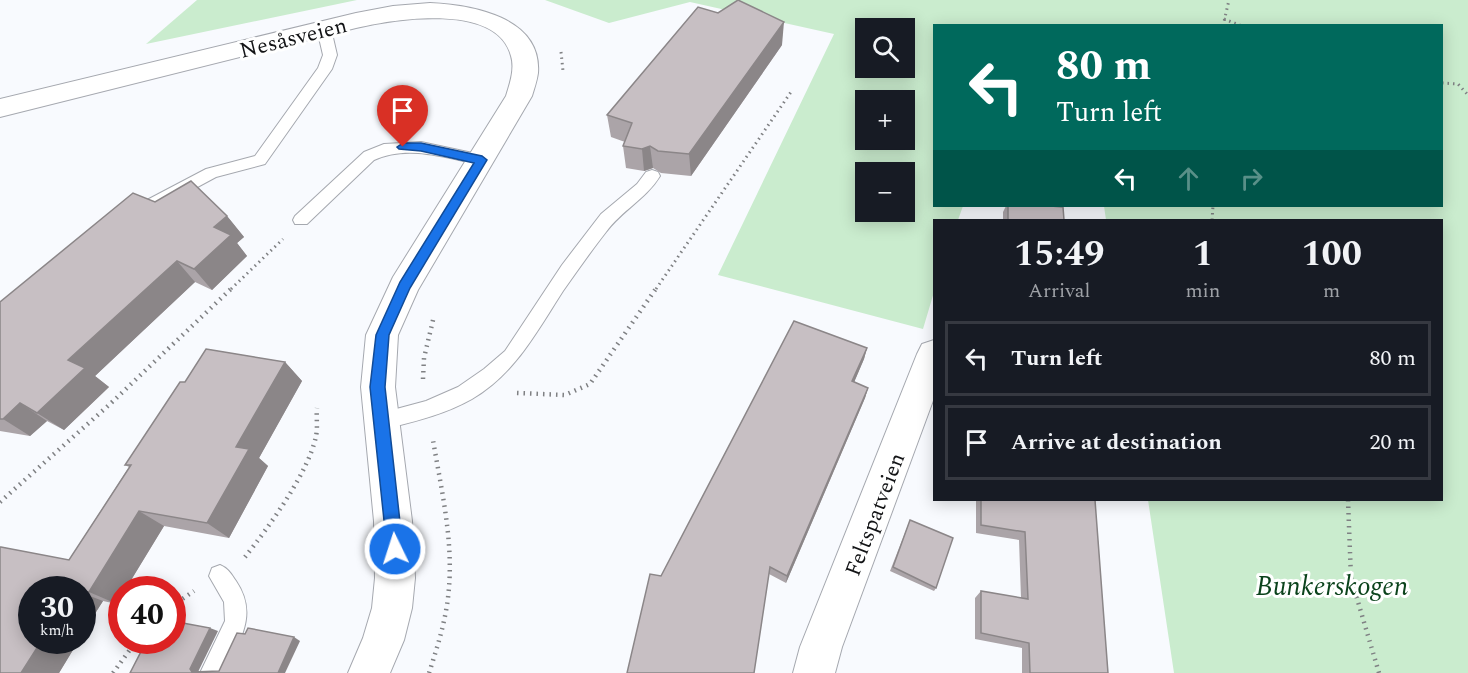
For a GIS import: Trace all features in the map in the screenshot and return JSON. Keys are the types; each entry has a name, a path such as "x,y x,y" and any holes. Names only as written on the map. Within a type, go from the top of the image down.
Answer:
{"street":[{"name":"Nesåsveien","path":"0,108 324,29 395,14 430,10 481,17 507,30 521,47 526,73 519,96 404,286 382,335 378,387 393,521 395,578 392,608 369,673"},
{"name":"Feltspatveien","path":"814,673 821,647 933,357"}],"lane":[{"path":"124,221 176,190 211,173 260,160 325,69 330,56 324,29"},
{"path":"302,220 369,156 384,149 421,147 482,160"},
{"path":"381,421 428,409 465,393 511,356 568,270 607,218 643,188 652,176"},
{"path":"212,673 236,622 235,599 220,576"}],"path":[{"path":"1223,24 1229,0"},
{"path":"1224,19 1237,24"},
{"path":"559,46 563,74"},
{"path":"1443,83 1458,84 1468,94"},
{"path":"465,393 568,395 581,391 590,384 790,92"},
{"path":"0,502 109,405 302,220"},
{"path":"429,673 446,610 450,579 445,515 423,378 427,337 437,308"},
{"path":"186,595 220,576 246,556 268,527 296,479 316,438 316,408"},
{"path":"1348,501 1351,578 1379,673"},
{"path":"113,673 127,654"}],"green space":[{"path":"197,0 357,0 146,44"},
{"name":"Bunkerskogen","path":"545,0 1468,0 1468,673 1174,673 1148,501 1443,501 1443,219 1106,219 1104,207 1443,207 1443,24 933,24 933,207 963,207 958,219 933,219 933,295 923,329 718,275 834,34 690,2 609,23"}],"building":[{"path":"738,0 784,22 689,154 658,151 650,146 642,149 623,146 632,123 607,115 698,7 718,13"},
{"path":"191,181 227,216 214,227 231,235 194,269 177,261 68,360 85,368 37,413 20,403 3,419 0,419 0,302 133,193 155,202"},
{"path":"1008,207 1063,207 1064,219 1008,219"},
{"path":"794,321 867,348 852,381 868,388 787,576 770,567 754,673 627,673 650,574 661,576"},
{"path":"206,349 285,362 236,447 249,449 207,523 139,511 96,581 96,576 18,576 18,654 33,654 21,673 0,673 0,547 69,560 131,465 125,465 180,382 185,382"},
{"path":"981,501 1095,501 1108,673 1030,673 1029,643 981,633 981,591 1028,599 1025,532 981,525"},
{"path":"910,520 953,538 936,588 893,567"},
{"path":"186,624 210,628 190,669 192,672 219,671 237,633 245,634 248,628 294,637 278,673 130,673 140,654 186,654"}],"route":[{"path":"395,549 378,387 382,335 404,286 482,160 421,147 403,147"}]}
